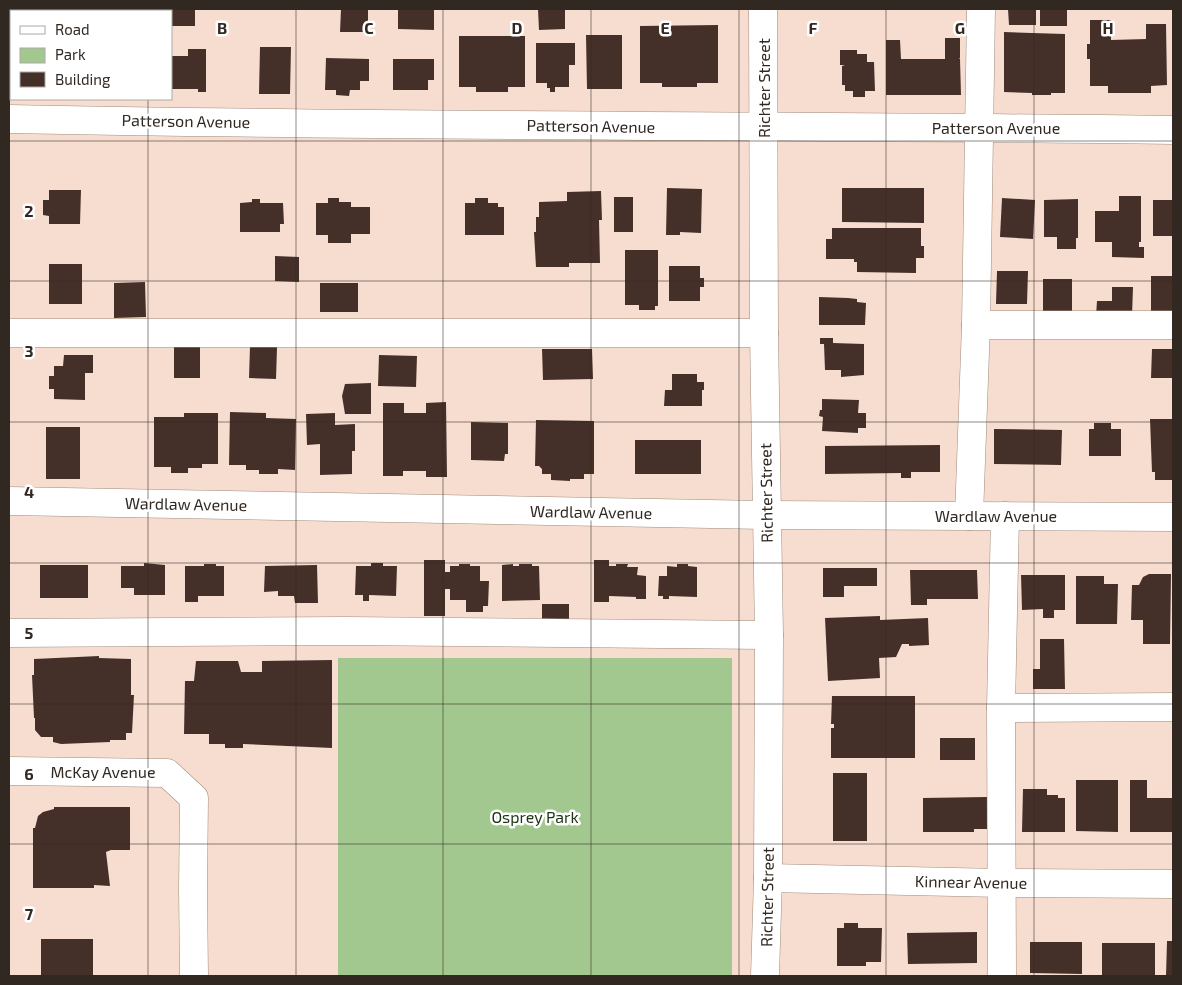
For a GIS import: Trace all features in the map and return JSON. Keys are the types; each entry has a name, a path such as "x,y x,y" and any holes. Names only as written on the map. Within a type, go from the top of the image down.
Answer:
{"street":[{"name":"Richter Street","path":"763,9 764,333 769,635 768,878 765,976"},
{"path":"969,516 976,325 981,9"},
{"name":"Patterson Avenue","path":"9,120 764,128 978,127 1173,130"},
{"path":"976,325 1173,325"},
{"path":"9,333 764,333"},
{"name":"Wardlaw Avenue","path":"9,501 766,515 1173,517"},
{"path":"1002,976 1001,708 1005,516"},
{"path":"9,633 346,631 769,635"},
{"path":"1001,708 1173,707"},
{"name":"McKay Avenue","path":"9,771 167,773 194,798 194,976"},
{"name":"Kinnear Avenue","path":"768,878 1001,883 1173,884"}],"green space":[{"name":"Osprey Park","path":"338,658 732,658 732,976 338,976"}],"building":[{"path":"117,9 145,9 145,10"},
{"path":"195,9 195,26 172,26 172,10 158,10"},
{"path":"341,9 368,9 368,22 365,22 365,32 340,32"},
{"path":"398,9 434,9 434,30 398,29"},
{"path":"538,9 565,9 565,29 539,30"},
{"path":"1008,9 1036,9 1036,25 1009,25"},
{"path":"1040,9 1067,9 1067,26 1040,26"},
{"path":"1090,20 1111,20 1111,40 1146,39 1146,24 1166,24 1167,85 1151,86 1151,93 1108,93 1108,86 1090,86 1090,59 1087,59 1087,44 1090,44"},
{"path":"718,25 718,83 697,83 697,87 662,87 662,83 640,83 640,26"},
{"path":"1004,32 1065,34 1065,93 1032,95 1032,93 1004,92"},
{"path":"586,35 622,35 622,89 587,89"},
{"path":"459,36 525,36 525,87 508,87 508,92 476,92 476,87 459,87"},
{"path":"945,38 960,38 961,95 886,95 886,40 900,40 901,59 945,59"},
{"path":"536,43 575,43 575,65 569,65 569,87 555,87 555,92 550,92 550,88 547,88 547,83 536,83"},
{"path":"260,47 291,47 290,94 259,94"},
{"path":"188,49 206,49 206,92 198,92 198,89 172,89 172,56 188,56"},
{"path":"840,50 857,50 857,54 867,54 867,62 874,62 875,91 865,91 865,97 853,97 853,91 845,91 845,85 842,85 842,66 845,65 840,65"},
{"path":"326,58 369,59 369,81 360,81 360,90 350,90 349,96 336,95 336,90 325,90"},
{"path":"393,59 434,59 434,80 428,80 428,90 393,90"},
{"path":"667,188 702,189 701,233 680,232 680,235 666,235"},
{"path":"842,188 924,188 924,223 842,222"},
{"path":"49,190 81,190 80,224 49,224 49,216 43,215 43,200 49,200"},
{"path":"601,191 602,220 599,220 600,263 569,263 569,267 536,267 534,232 536,232 536,217 539,217 539,202 567,201 567,192"},
{"path":"1119,196 1141,196 1141,242 1139,242 1139,247 1144,247 1144,258 1112,257 1112,242 1095,242 1095,211 1119,211"},
{"path":"614,197 633,197 633,232 614,232"},
{"path":"328,198 339,198 339,202 351,202 351,207 370,207 370,234 351,234 351,243 328,243 328,235 316,235 316,203 328,203"},
{"path":"475,198 488,198 488,203 498,203 498,207 504,207 504,235 465,235 465,203 475,203"},
{"path":"1002,198 1035,200 1033,239 1000,237"},
{"path":"252,199 260,199 260,203 283,203 284,224 280,224 280,232 240,232 240,203 252,202"},
{"path":"1078,199 1078,238 1076,238 1076,249 1057,249 1057,237 1044,237 1044,200"},
{"path":"1153,200 1173,200 1173,236 1153,236"},
{"path":"832,228 921,228 921,246 924,246 924,258 916,258 916,273 857,272 857,262 854,262 854,259 826,259 826,239 832,239"},
{"path":"625,250 658,250 658,306 655,306 655,310 639,310 639,305 625,305"},
{"path":"275,256 299,257 299,282 275,281"},
{"path":"49,264 82,264 82,304 49,304"},
{"path":"669,266 700,266 700,278 704,278 704,287 700,287 700,301 669,301"},
{"path":"997,271 1028,271 1027,304 996,304"},
{"path":"1151,276 1173,276 1173,311 1151,311"},
{"path":"1043,279 1072,279 1072,313 1043,313"},
{"path":"145,282 146,317 114,318 114,283"},
{"path":"320,283 358,283 358,312 320,312"},
{"path":"1112,287 1133,287 1132,316 1096,316 1097,301 1112,301"},
{"path":"819,297 857,299 857,302 866,303 865,325 819,325"},
{"path":"820,338 833,338 833,343 864,344 864,375 841,377 841,370 825,370 824,344 820,344"},
{"path":"174,346 200,346 200,378 174,378"},
{"path":"250,346 277,347 276,379 249,378"},
{"path":"542,349 592,349 593,379 543,380"},
{"path":"1152,349 1173,349 1173,378 1151,378"},
{"path":"64,355 93,355 93,373 85,373 85,400 54,399 54,389 49,389 49,376 54,376 54,366 63,366"},
{"path":"379,355 417,356 416,387 378,386"},
{"path":"672,374 697,374 697,382 704,382 702,406 664,406 665,390 672,390"},
{"path":"371,383 371,414 345,414 342,396 345,384"},
{"path":"822,399 859,400 858,413 866,413 866,428 858,428 858,433 822,431 823,417 819,416 820,410 822,410"},
{"path":"446,402 447,477 426,477 426,471 403,471 403,476 383,476 383,403 404,403 404,413 426,413 426,403"},
{"path":"230,412 266,413 266,418 296,419 295,470 278,469 278,474 259,474 259,470 246,470 246,465 229,465"},
{"path":"184,413 218,413 218,464 202,464 202,468 188,468 188,473 171,473 171,467 154,467 154,417 184,417"},
{"path":"335,413 335,425 355,424 355,451 352,451 352,474 320,475 320,444 307,445 306,414"},
{"path":"1150,419 1173,419 1173,480 1155,480 1155,472 1152,472"},
{"path":"536,420 594,421 594,474 584,474 584,479 570,479 570,481 551,480 551,474 542,474 542,469 539,466 535,466"},
{"path":"471,422 508,423 508,454 505,454 504,461 471,460"},
{"path":"1094,423 1111,423 1111,429 1121,429 1121,456 1089,456 1089,429 1094,429"},
{"path":"46,427 80,427 80,479 46,479"},
{"path":"994,429 1062,430 1061,465 994,464"},
{"path":"635,440 701,440 701,474 635,474"},
{"path":"940,445 940,472 911,472 911,478 901,478 901,473 825,474 825,446"},
{"path":"424,560 445,560 445,572 450,572 450,566 459,566 459,564 480,566 480,581 489,581 488,606 483,606 483,612 466,612 466,600 450,600 450,589 445,589 445,616 424,616"},
{"path":"594,560 609,560 609,566 628,564 627,567 638,567 637,575 646,576 646,599 609,596 609,602 594,602"},
{"path":"144,563 165,565 165,595 134,595 134,588 121,588 121,566 144,566"},
{"path":"371,563 383,563 383,566 397,566 396,596 369,595 369,601 363,601 363,595 355,595 356,566 371,566"},
{"path":"204,564 224,566 224,596 198,596 198,602 185,602 185,566 204,566"},
{"path":"513,564 513,566 532,564 532,566 539,566 540,600 502,601 502,565"},
{"path":"677,564 688,564 688,566 697,567 697,597 669,596 669,599 663,599 663,596 658,596 659,576 667,576 667,566 677,567"},
{"path":"40,565 88,565 88,598 40,598"},
{"path":"317,565 318,603 295,603 294,596 278,596 278,591 264,592 265,566"},
{"path":"823,568 877,568 877,586 844,586 844,597 823,597"},
{"path":"910,570 977,570 978,599 927,599 927,605 911,605"},
{"path":"1149,574 1171,574 1170,644 1143,644 1143,620 1131,620 1132,585 1139,585 1143,577"},
{"path":"1021,575 1065,575 1065,610 1054,610 1054,618 1043,618 1043,609 1022,610"},
{"path":"1076,576 1104,576 1104,584 1118,584 1117,624 1076,624"},
{"path":"542,604 569,604 569,628 542,628"},
{"path":"880,616 880,620 928,618 929,645 909,646 909,644 902,644 896,657 879,658 880,678 828,681 825,618"},
{"path":"1040,639 1064,639 1065,689 1033,689 1033,669 1040,669"},
{"path":"99,656 99,658 131,659 131,695 134,695 132,733 126,733 126,740 110,740 110,742 61,744 53,742 53,737 41,737 35,730 32,675 34,675 34,659"},
{"path":"332,660 332,748 243,744 243,748 225,748 225,744 209,744 209,734 184,734 185,681 194,681 196,661 238,661 241,672 262,672 262,661"},
{"path":"832,696 915,696 915,758 831,758 831,728 834,728 834,724 831,724"},
{"path":"940,738 975,738 975,760 940,760"},
{"path":"833,773 867,773 867,841 833,841"},
{"path":"1076,780 1118,780 1118,832 1076,831"},
{"path":"1130,780 1147,780 1147,798 1173,798 1173,832 1130,832"},
{"path":"1023,789 1047,789 1047,795 1058,795 1058,798 1065,798 1065,832 1022,832"},
{"path":"987,797 987,829 974,829 974,832 923,832 923,798"},
{"path":"54,807 130,807 130,850 111,850 106,852 110,886 94,885 94,888 33,888 33,828 35,828 38,816 43,812 54,809"},
{"path":"844,923 858,923 858,928 882,928 881,962 866,962 866,966 837,966 837,928 844,928"},
{"path":"977,932 977,963 908,964 907,933"},
{"path":"41,939 93,939 93,976 41,976"},
{"path":"1167,941 1173,941 1173,976 1166,976"},
{"path":"1030,942 1082,942 1082,974 1030,973"},
{"path":"1102,943 1155,943 1155,976 1102,976"}]}
